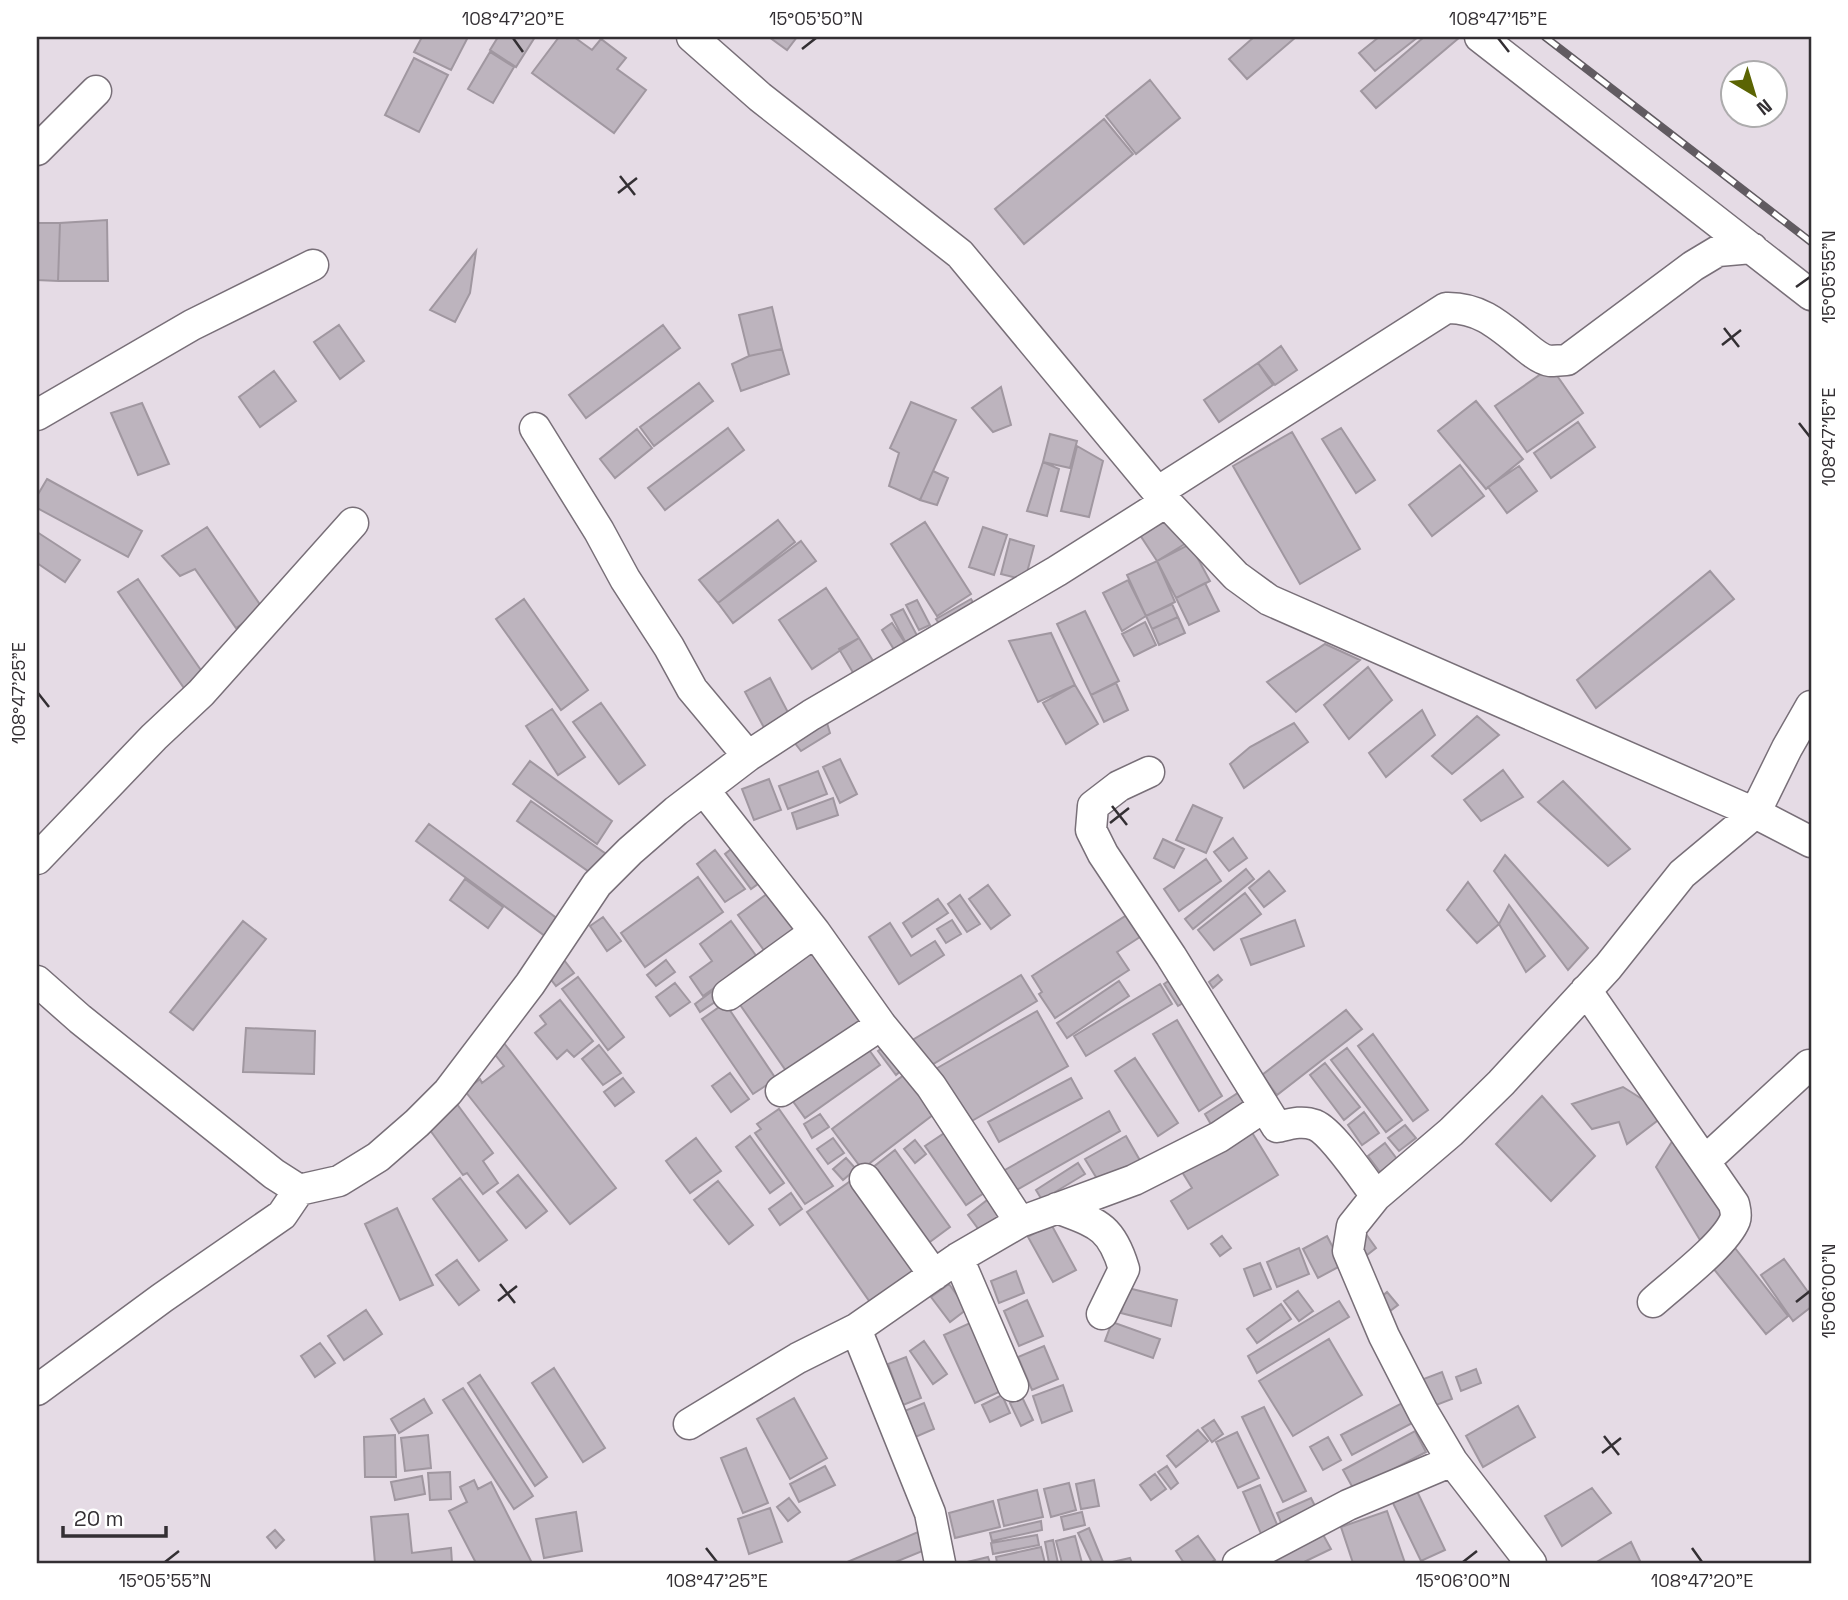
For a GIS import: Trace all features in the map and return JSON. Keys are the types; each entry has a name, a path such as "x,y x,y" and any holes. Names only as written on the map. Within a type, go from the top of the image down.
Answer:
{"street":[{"path":"692,37 760,97 961,254 1162,497 1236,576 1269,600 1755,813 1811,842"},
{"path":"1480,37 1811,295"},
{"path":"37,150 96,91"},
{"path":"37,1390 282,1214 299,1190 340,1181 378,1157 417,1123 447,1092 530,984 597,884 630,851 748,756 811,715 1127,528 1162,497 1446,308 1464,307 1478,313 1548,361 1567,360 1718,251 1752,248"},
{"path":"37,415 192,325 313,265"},
{"path":"535,428 692,689 748,756"},
{"path":"37,859 154,737 201,693 353,523"},
{"path":"1531,1563 1452,1461 1423,1412 1384,1336 1348,1251 1352,1226 1376,1196 1461,1122 1501,1083 1608,967 1682,874 1755,813 1811,706"},
{"path":"1149,772 1119,786 1093,806 1091,830 1103,854 1277,1127 1299,1122 1316,1126 1330,1138 1376,1196"},
{"path":"704,790 815,932 881,1025 931,1086 1020,1222"},
{"path":"728,995 815,932"},
{"path":"37,981 80,1019 274,1174 299,1190"},
{"path":"1586,990 1734,1204 1736,1217 1730,1229 1653,1302"},
{"path":"781,1091 881,1025"},
{"path":"1706,1160 1809,1065"},
{"path":"689,1424 798,1358 856,1329 946,1267 1020,1222 1134,1180 1219,1137 1264,1107"},
{"path":"864,1178 946,1267 1013,1386"},
{"path":"1057,1208 1097,1223 1117,1246 1124,1269 1102,1314"},
{"path":"856,1329 930,1513 940,1563"},
{"path":"1238,1563 1348,1505 1452,1461"}],"building":[{"path":"422,37 468,37 451,70 414,52"},
{"path":"498,37 535,37 516,67 490,50"},
{"path":"559,37 574,37 592,50 601,39 626,58 617,69 646,90 614,133 532,73"},
{"path":"769,37 797,37 787,50"},
{"path":"1254,37 1296,37 1247,79 1229,59"},
{"path":"1379,37 1418,37 1375,71 1359,53"},
{"path":"1424,37 1460,37 1376,108 1361,91"},
{"path":"490,52 514,67 493,103 468,89"},
{"path":"414,58 448,75 419,132 385,115"},
{"path":"1150,80 1180,118 1136,154 1106,116"},
{"path":"1104,119 1133,154 1024,244 995,209"},
{"path":"107,220 108,281 58,281 60,223"},
{"path":"37,223 60,223 58,281 37,280"},
{"path":"476,251 470,293 455,322 430,310"},
{"path":"772,307 782,349 749,356 739,315"},
{"path":"339,325 364,361 340,379 314,342"},
{"path":"663,325 680,348 586,418 569,395"},
{"path":"1281,346 1297,370 1275,385 1258,363"},
{"path":"782,349 789,374 741,391 732,364 749,356"},
{"path":"1258,363 1273,385 1219,422 1204,400"},
{"path":"1551,367 1583,413 1527,452 1495,406"},
{"path":"274,371 296,401 260,427 239,397"},
{"path":"699,383 713,401 654,446 640,427"},
{"path":"1001,387 1011,425 993,432 972,408"},
{"path":"1476,401 1523,459 1486,489 1438,431"},
{"path":"911,402 956,420 920,500 889,486 899,453 890,448"},
{"path":"142,403 169,464 138,475 111,413"},
{"path":"1578,422 1595,447 1551,478 1534,453"},
{"path":"728,428 744,450 665,510 648,488"},
{"path":"1341,428 1375,480 1356,493 1322,439"},
{"path":"637,429 652,448 615,478 600,459"},
{"path":"1292,432 1360,549 1300,584 1233,466"},
{"path":"1050,434 1077,441 1070,468 1043,462"},
{"path":"1077,446 1103,461 1089,517 1061,511"},
{"path":"1043,462 1059,469 1047,516 1027,511"},
{"path":"1460,465 1484,496 1432,536 1409,505"},
{"path":"1519,466 1537,491 1507,513 1488,487"},
{"path":"933,471 948,478 937,505 920,500"},
{"path":"47,479 142,531 128,557 37,508 37,496"},
{"path":"1173,517 1188,542 1157,561 1140,535"},
{"path":"778,520 795,542 718,603 699,580"},
{"path":"925,522 971,594 937,616 891,544"},
{"path":"207,527 263,609 236,628 195,569 180,576 162,556"},
{"path":"983,527 1007,535 994,575 969,567"},
{"path":"37,532 80,560 65,582 37,563"},
{"path":"1010,539 1034,546 1025,580 1001,574"},
{"path":"801,541 816,561 733,623 718,603"},
{"path":"1190,544 1210,581 1176,598 1157,561"},
{"path":"1157,561 1175,602 1146,616 1127,575"},
{"path":"1710,571 1734,599 1596,708 1577,680"},
{"path":"138,579 205,676 186,691 118,592"},
{"path":"1128,580 1146,616 1122,631 1103,593"},
{"path":"1205,583 1219,611 1189,625 1176,598"},
{"path":"826,588 859,638 812,669 779,620"},
{"path":"524,599 588,690 561,710 496,619"},
{"path":"971,599 978,611 944,631 936,619"},
{"path":"917,600 930,625 919,630 906,605"},
{"path":"1172,604 1178,617 1152,629 1146,616"},
{"path":"903,609 921,643 909,649 891,615"},
{"path":"1085,611 1119,681 1091,695 1057,624"},
{"path":"1178,617 1185,633 1159,645 1152,629"},
{"path":"1145,622 1156,645 1134,656 1122,634"},
{"path":"892,623 909,649 898,656 882,630"},
{"path":"1051,633 1075,685 1038,702 1009,641"},
{"path":"859,638 878,669 858,681 839,649"},
{"path":"1325,644 1360,660 1296,712 1267,682"},
{"path":"1368,667 1392,700 1349,739 1324,705"},
{"path":"770,678 793,722 768,735 745,692"},
{"path":"1116,683 1128,710 1104,722 1091,695"},
{"path":"1075,685 1098,724 1066,744 1043,703"},
{"path":"601,703 645,765 619,784 573,722"},
{"path":"822,706 830,733 801,751 787,733"},
{"path":"552,709 585,757 558,775 526,726"},
{"path":"1422,710 1435,735 1386,777 1369,753"},
{"path":"1477,716 1499,735 1452,774 1432,756"},
{"path":"1294,723 1308,742 1244,788 1230,764 1250,747"},
{"path":"840,759 857,794 840,803 823,767"},
{"path":"530,761 612,821 597,844 513,784"},
{"path":"1503,770 1523,797 1481,821 1464,800"},
{"path":"818,771 827,794 788,809 779,786"},
{"path":"769,779 781,810 754,820 742,789"},
{"path":"1563,781 1630,849 1608,866 1538,802"},
{"path":"833,798 838,815 797,829 792,813"},
{"path":"531,801 609,856 595,876 517,821"},
{"path":"1193,805 1222,818 1206,853 1176,840"},
{"path":"429,824 562,922 549,939 416,841"},
{"path":"1233,838 1247,858 1229,871 1214,852"},
{"path":"1163,839 1184,849 1174,868 1154,858"},
{"path":"735,846 762,881 751,889 725,854"},
{"path":"715,850 745,889 725,902 697,864"},
{"path":"1505,855 1588,948 1568,970 1494,871"},
{"path":"1206,859 1221,881 1179,911 1164,889"},
{"path":"1246,869 1254,879 1193,929 1185,919"},
{"path":"1269,871 1285,891 1264,907 1249,888"},
{"path":"698,877 723,912 645,967 621,933"},
{"path":"465,879 503,907 488,928 450,900"},
{"path":"1468,882 1499,924 1477,943 1447,910"},
{"path":"988,885 1010,915 991,929 969,899"},
{"path":"771,891 799,929 766,953 738,915"},
{"path":"1245,893 1261,914 1214,950 1198,930"},
{"path":"960,895 980,924 967,932 948,904"},
{"path":"938,899 948,913 912,937 903,923"},
{"path":"1509,905 1545,956 1526,972 1499,924"},
{"path":"1130,913 1143,935 1117,952 1129,970 1055,1018 1039,994 1042,992 1032,976"},
{"path":"603,917 621,941 607,951 590,926"},
{"path":"952,920 961,934 946,943 937,929"},
{"path":"1295,920 1304,946 1251,965 1241,939"},
{"path":"243,921 266,939 193,1030 170,1012"},
{"path":"731,921 757,957 703,996 690,977 712,961 700,944"},
{"path":"890,923 911,956 935,941 944,955 899,984 869,937"},
{"path":"813,945 868,1024 791,1078 736,999"},
{"path":"564,960 574,973 556,986 546,973"},
{"path":"666,960 675,972 656,986 647,975"},
{"path":"1021,975 1037,1001 925,1069 909,1042"},
{"path":"1218,975 1222,980 1213,988 1209,982"},
{"path":"578,977 624,1037 608,1050 562,989"},
{"path":"1173,978 1188,1000 1178,1006 1164,984"},
{"path":"1119,981 1129,996 1067,1038 1057,1023"},
{"path":"675,983 690,1002 670,1016 656,997"},
{"path":"1160,984 1172,1004 1086,1056 1074,1036"},
{"path":"715,989 721,998 700,1012 695,1004"},
{"path":"560,1000 593,1041 574,1057 567,1050 557,1059 535,1033 546,1024 540,1016"},
{"path":"725,1003 776,1079 753,1094 702,1019"},
{"path":"1346,1010 1362,1029 1277,1095 1262,1075"},
{"path":"1037,1011 1068,1066 963,1126 932,1071"},
{"path":"1177,1020 1222,1096 1199,1111 1153,1034"},
{"path":"246,1028 315,1031 314,1074 243,1072"},
{"path":"1373,1034 1428,1110 1413,1121 1358,1046"},
{"path":"504,1043 616,1188 570,1224 465,1091 480,1079 482,1083 504,1066 493,1052"},
{"path":"888,1044 905,1067 896,1075 878,1051"},
{"path":"599,1045 621,1073 603,1085 582,1059"},
{"path":"867,1047 880,1065 805,1118 792,1100"},
{"path":"1347,1048 1402,1120 1386,1132 1331,1060"},
{"path":"1135,1058 1178,1123 1158,1136 1115,1071"},
{"path":"1325,1063 1360,1107 1344,1120 1310,1075"},
{"path":"908,1072 938,1111 862,1169 832,1129"},
{"path":"730,1073 749,1099 731,1112 712,1086"},
{"path":"623,1078 634,1092 615,1106 604,1092"},
{"path":"1071,1078 1082,1098 999,1142 988,1122"},
{"path":"1623,1087 1666,1114 1627,1144 1619,1122 1592,1129 1572,1104"},
{"path":"1241,1091 1252,1110 1216,1133 1205,1114"},
{"path":"1542,1096 1595,1156 1551,1201 1496,1144"},
{"path":"454,1100 493,1153 483,1161 498,1183 483,1194 467,1173 463,1175 424,1122"},
{"path":"779,1109 833,1186 805,1204 755,1133 761,1129 757,1124"},
{"path":"1109,1111 1120,1131 1008,1195 996,1175"},
{"path":"1364,1112 1379,1133 1362,1145 1348,1125"},
{"path":"820,1114 829,1127 812,1138 804,1124"},
{"path":"1405,1125 1416,1138 1399,1151 1388,1138"},
{"path":"1248,1126 1278,1175 1188,1229 1171,1201 1192,1188 1179,1167"},
{"path":"946,1132 987,1191 966,1205 925,1146"},
{"path":"750,1136 784,1183 770,1193 736,1147"},
{"path":"1126,1136 1142,1164 1102,1187 1085,1159"},
{"path":"696,1138 721,1171 690,1193 666,1161"},
{"path":"833,1138 844,1153 828,1164 817,1149"},
{"path":"915,1140 926,1154 915,1163 904,1149"},
{"path":"1673,1140 1728,1223 1703,1245 1656,1167"},
{"path":"1385,1143 1397,1159 1380,1172 1368,1156"},
{"path":"895,1150 950,1227 927,1244 872,1168"},
{"path":"846,1158 856,1169 843,1180 833,1169"},
{"path":"1078,1163 1085,1174 1042,1200 1036,1190"},
{"path":"518,1175 547,1211 526,1228 497,1192"},
{"path":"460,1178 507,1240 479,1261 433,1199"},
{"path":"852,1180 917,1273 872,1305 807,1212"},
{"path":"718,1181 753,1225 729,1244 694,1200"},
{"path":"791,1193 802,1209 780,1225 769,1209"},
{"path":"991,1197 1005,1215 982,1234 968,1215"},
{"path":"397,1208 433,1285 400,1300 365,1224"},
{"path":"1051,1224 1076,1270 1053,1282 1028,1237"},
{"path":"1366,1234 1376,1248 1367,1255 1357,1241"},
{"path":"1222,1236 1231,1248 1220,1256 1211,1244"},
{"path":"1327,1236 1342,1265 1318,1278 1303,1249"},
{"path":"1299,1248 1309,1274 1277,1287 1267,1262"},
{"path":"1735,1248 1788,1316 1766,1334 1713,1268"},
{"path":"1784,1259 1811,1296 1811,1307 1793,1321 1761,1275"},
{"path":"457,1260 479,1290 459,1305 436,1275"},
{"path":"1260,1263 1271,1289 1254,1296 1244,1269"},
{"path":"1016,1271 1024,1293 999,1303 991,1281"},
{"path":"949,1284 967,1309 950,1322 931,1297"},
{"path":"1128,1288 1177,1300 1171,1326 1121,1313"},
{"path":"1298,1291 1313,1311 1299,1321 1284,1301"},
{"path":"1387,1292 1398,1305 1390,1311 1380,1298"},
{"path":"1027,1300 1043,1336 1019,1346 1004,1311"},
{"path":"1339,1301 1349,1317 1257,1373 1248,1356"},
{"path":"1281,1304 1291,1319 1257,1343 1247,1329"},
{"path":"366,1310 382,1334 344,1360 328,1336"},
{"path":"1112,1322 1160,1339 1153,1358 1105,1341"},
{"path":"970,1323 1001,1391 975,1403 944,1335"},
{"path":"1329,1339 1362,1395 1293,1436 1259,1381"},
{"path":"924,1341 947,1374 933,1384 910,1351"},
{"path":"320,1343 335,1363 315,1377 301,1356"},
{"path":"1044,1346 1058,1379 1032,1390 1018,1357"},
{"path":"906,1357 921,1398 903,1405 888,1364"},
{"path":"554,1368 605,1448 583,1462 532,1383"},
{"path":"1476,1369 1481,1383 1461,1391 1456,1377"},
{"path":"1442,1372 1452,1399 1431,1407 1421,1380"},
{"path":"480,1375 547,1477 535,1486 468,1383"},
{"path":"1063,1385 1072,1411 1042,1423 1033,1396"},
{"path":"463,1388 533,1496 514,1509 443,1400"},
{"path":"1002,1395 1010,1413 990,1422 982,1405"},
{"path":"1022,1397 1033,1420 1021,1426 1010,1403"},
{"path":"794,1398 827,1458 790,1479 757,1419"},
{"path":"424,1399 432,1413 399,1433 391,1419"},
{"path":"1406,1401 1416,1421 1352,1455 1341,1435"},
{"path":"924,1403 934,1429 913,1438 902,1412"},
{"path":"1518,1406 1535,1437 1483,1467 1466,1436"},
{"path":"1264,1407 1306,1491 1283,1502 1242,1417"},
{"path":"1214,1420 1223,1434 1212,1442 1202,1428"},
{"path":"1198,1430 1208,1441 1176,1467 1167,1456"},
{"path":"1415,1431 1426,1452 1354,1490 1343,1470"},
{"path":"1237,1432 1259,1478 1238,1488 1216,1442"},
{"path":"395,1435 396,1477 365,1477 364,1437"},
{"path":"428,1435 431,1468 405,1471 401,1438"},
{"path":"1328,1437 1341,1460 1323,1470 1310,1447"},
{"path":"746,1448 768,1503 743,1513 721,1458"},
{"path":"825,1466 835,1485 799,1502 790,1484"},
{"path":"1167,1466 1178,1483 1171,1489 1158,1472"},
{"path":"450,1472 451,1499 430,1500 428,1473"},
{"path":"1155,1474 1166,1489 1151,1500 1140,1485"},
{"path":"422,1476 425,1494 395,1500 391,1482"},
{"path":"474,1480 478,1489 491,1482 532,1563 476,1563 449,1511 467,1502 460,1487"},
{"path":"1094,1480 1099,1506 1081,1509 1076,1484"},
{"path":"1069,1483 1076,1510 1051,1517 1044,1489"},
{"path":"1260,1485 1279,1529 1262,1536 1243,1492"},
{"path":"1415,1487 1445,1550 1421,1561 1391,1499"},
{"path":"1592,1488 1611,1513 1562,1546 1545,1516"},
{"path":"1037,1490 1043,1517 1004,1526 998,1500"},
{"path":"789,1498 800,1512 788,1521 777,1507"},
{"path":"1311,1498 1317,1510 1282,1525 1277,1513"},
{"path":"993,1501 1000,1527 955,1538 949,1513"},
{"path":"770,1508 782,1542 749,1554 738,1519"},
{"path":"1387,1511 1405,1563 1353,1563 1341,1527"},
{"path":"576,1512 582,1551 544,1558 536,1519"},
{"path":"1082,1512 1085,1525 1064,1530 1061,1517"},
{"path":"408,1514 412,1553 451,1548 452,1563 375,1563 371,1517"},
{"path":"1041,1521 1042,1530 992,1541 990,1533"},
{"path":"1089,1528 1103,1562 1092,1563 1078,1533"},
{"path":"275,1530 284,1540 276,1548 267,1537"},
{"path":"1321,1531 1331,1549 1302,1563 1256,1563"},
{"path":"918,1532 925,1550 893,1563 845,1563"},
{"path":"1037,1535 1039,1545 993,1554 991,1543"},
{"path":"1075,1536 1082,1563 1062,1563 1056,1541"},
{"path":"1198,1536 1215,1560 1210,1563 1184,1563 1176,1551"},
{"path":"1053,1540 1058,1563 1049,1563 1045,1542"},
{"path":"1631,1542 1641,1563 1595,1563"},
{"path":"1041,1547 1045,1563 997,1563 996,1557"},
{"path":"988,1557 990,1563 963,1563"},
{"path":"1130,1558 1132,1563 1108,1563"}],"railway":[{"path":"1545,37 1811,242"}]}
